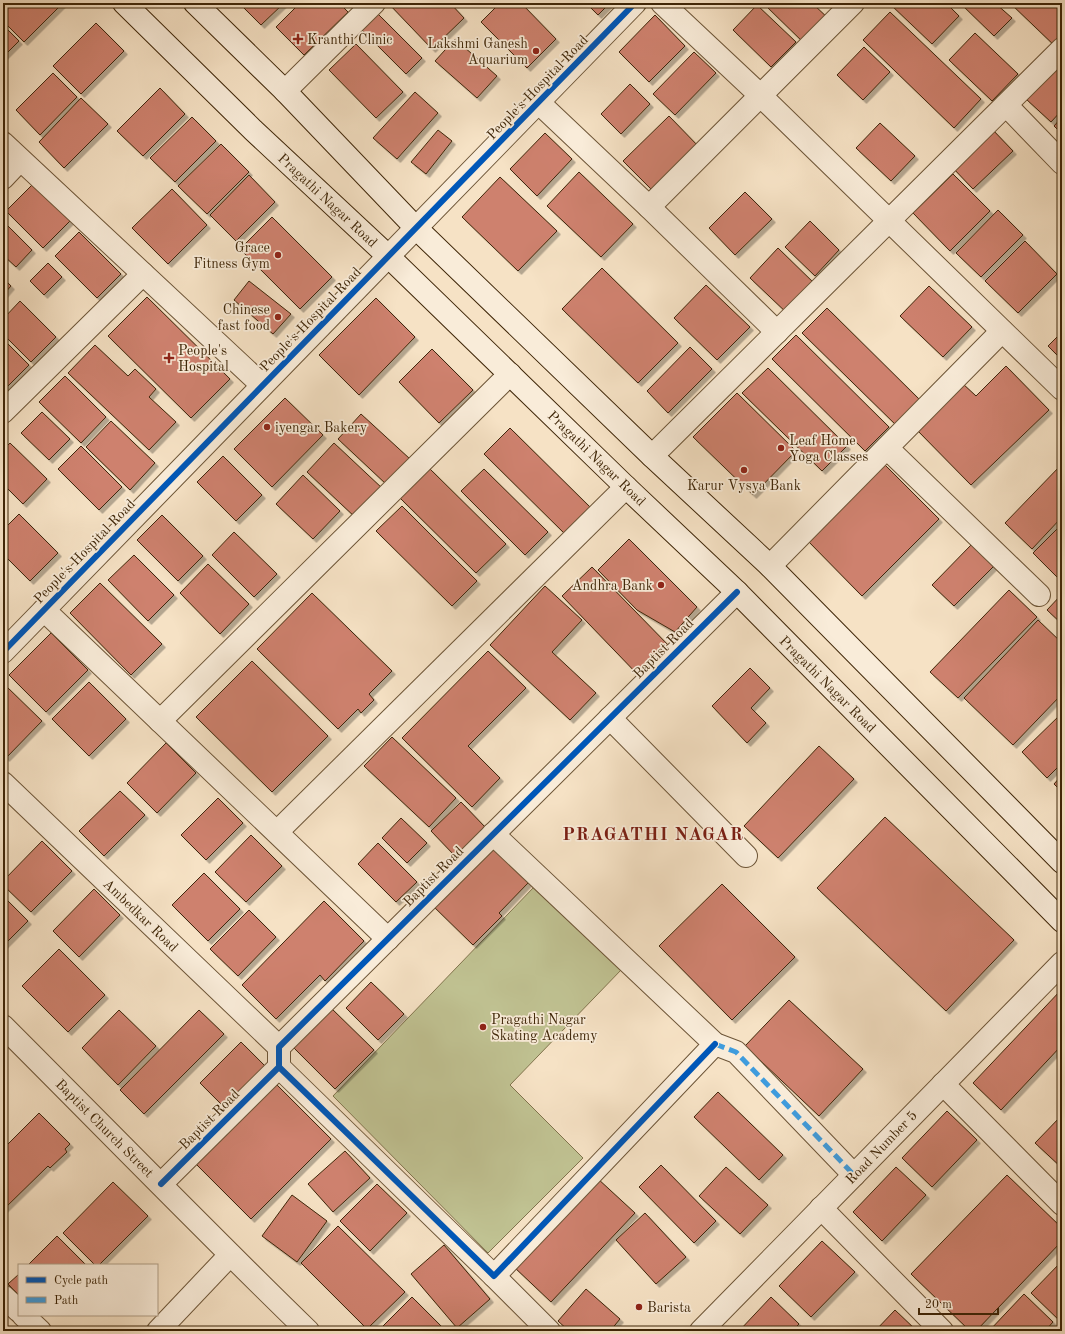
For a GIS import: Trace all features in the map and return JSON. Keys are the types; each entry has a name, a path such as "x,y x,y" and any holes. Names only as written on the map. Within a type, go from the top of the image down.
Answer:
{"street":[{"name":"Pragathi Nagar Road","path":"124,3 253,130 388,256 626,487 737,592 1062,921"},
{"path":"195,3 285,91 416,228 652,456 770,566 1062,862"},
{"path":"285,91 374,3"},
{"name":"People's Hospital Road","path":"3,652 635,3"},
{"path":"662,3 761,96 888,222 1062,389"},
{"path":"649,207 853,3"},
{"path":"652,456 1062,49"},
{"path":"538,102 649,207 777,332"},
{"path":"1006,105 1062,163"},
{"path":"3,143 262,385"},
{"path":"3,178 20,160"},
{"path":"3,412 143,274"},
{"path":"770,566 1002,331"},
{"path":"160,721 510,374"},
{"path":"887,448 1039,595"},
{"path":"277,832 626,487"},
{"name":"Baptist Road","path":"161,1184 388,939 737,592"},
{"path":"44,610 388,939"},
{"path":"610,718 746,856"},
{"name":"Ambedkar Road","path":"3,783 279,1057 549,1331"},
{"path":"493,834 715,1044 736,1052 854,1175"},
{"name":"Road Number 5","path":"700,1331 1062,963"},
{"name":"Baptist Church Street","path":"3,1026 230,1255 308,1331"},
{"path":"494,1276 715,1044"},
{"path":"943,1084 1062,1204"},
{"path":"821,1208 942,1331"},
{"path":"158,1331 230,1255"},
{"path":"3,1296 18,1310"},
{"path":"24,1316 40,1331"}],"green space":[{"name":"Pragathi Nagar Skating Academy","path":"534,887 622,969 510,1085 583,1158 488,1253 333,1096"}],"building":[{"path":"3,3 63,3 24,42 3,21"},
{"path":"239,3 284,3 261,25"},
{"path":"300,3 339,3 348,12 304,55 276,27"},
{"path":"388,3 450,3 464,18 432,49"},
{"path":"500,3 521,3 556,39 527,68 481,22"},
{"path":"586,3 610,3 598,15"},
{"path":"767,3 812,3 831,21 807,46 765,5"},
{"path":"946,3 959,16 932,44 890,4"},
{"path":"960,3 995,3 1012,18 994,36"},
{"path":"1010,3 1062,3 1062,44 1058,49"},
{"path":"757,5 796,42 771,67 733,30"},
{"path":"890,12 981,99 954,128 863,40"},
{"path":"378,14 422,58 406,74 362,30"},
{"path":"655,15 685,46 649,82 619,52"},
{"path":"96,23 124,51 81,94 53,66"},
{"path":"3,25 19,41 3,57"},
{"path":"975,33 1018,74 992,101 949,60"},
{"path":"455,39 497,76 477,98 435,61"},
{"path":"356,44 403,92 376,118 329,70"},
{"path":"864,47 890,72 863,100 837,75"},
{"path":"694,52 716,73 675,115 653,94"},
{"path":"1062,63 1062,110 1051,122 1026,99"},
{"path":"53,73 77,97 40,135 16,110"},
{"path":"630,84 650,104 621,134 601,114"},
{"path":"160,88 185,114 143,156 117,131"},
{"path":"415,92 438,113 397,159 373,138"},
{"path":"81,98 108,124 64,168 39,142"},
{"path":"669,116 700,148 654,192 623,161"},
{"path":"192,117 216,141 175,182 150,158"},
{"path":"1062,117 1062,134 1054,126"},
{"path":"880,123 915,156 891,181 856,148"},
{"path":"991,128 1013,151 973,189 951,166"},
{"path":"438,130 452,141 426,174 411,162"},
{"path":"545,133 572,159 537,196 510,169"},
{"path":"221,144 249,172 207,214 178,186"},
{"path":"579,172 633,224 601,257 547,206"},
{"path":"953,174 990,211 950,251 913,213"},
{"path":"249,175 275,202 236,241 210,215"},
{"path":"500,177 557,231 518,271 462,217"},
{"path":"35,182 72,219 43,248 6,211"},
{"path":"172,189 207,225 168,264 132,228"},
{"path":"745,192 772,219 735,255 709,228"},
{"path":"998,210 1023,235 981,277 956,253"},
{"path":"272,217 332,277 300,309 240,249"},
{"path":"810,221 839,250 815,276 785,247"},
{"path":"8,226 32,250 16,267 3,255 3,231"},
{"path":"79,232 121,274 97,298 55,256"},
{"path":"1025,241 1057,274 1018,313 985,281"},
{"path":"778,248 817,286 789,315 750,278"},
{"path":"48,263 62,277 44,295 30,281"},
{"path":"602,268 678,343 638,383 562,309"},
{"path":"3,278 11,286 3,295"},
{"path":"249,281 291,314 273,334 234,300"},
{"path":"706,285 750,327 717,360 674,318"},
{"path":"929,286 972,327 943,357 900,316"},
{"name":"People's Hospital","path":"147,297 230,379 191,418 108,336"},
{"path":"376,298 415,337 359,395 319,355"},
{"path":"20,301 56,337 31,362 3,334 3,319"},
{"path":"827,308 924,404 900,429 802,333"},
{"path":"1062,332 1062,360 1048,346"},
{"path":"796,335 889,427 865,451 772,359"},
{"path":"3,339 29,365 4,390 3,389"},
{"path":"95,345 128,376 135,369 156,389 149,397 176,422 149,450 68,373"},
{"path":"690,347 712,369 668,413 647,391"},
{"path":"432,349 473,390 439,423 399,382"},
{"path":"1006,366 1049,410 971,485 916,429 962,383 976,396"},
{"path":"768,368 847,446 822,471 742,393"},
{"path":"65,376 106,417 81,443 39,402"},
{"path":"737,393 796,451 753,495 693,437"},
{"path":"285,398 323,435 272,487 234,449"},
{"path":"42,412 70,439 49,460 21,433"},
{"path":"361,414 410,459 386,484 338,439"},
{"path":"111,421 155,463 130,490 86,447"},
{"path":"510,428 593,510 567,536 484,454"},
{"path":"10,443 47,479 23,504 3,484 3,450"},
{"path":"334,443 383,489 356,518 307,472"},
{"path":"81,446 122,487 99,510 58,469"},
{"path":"223,456 262,495 236,521 197,482"},
{"path":"884,464 939,519 862,596 807,540"},
{"path":"1062,464 1062,517 1032,549 1005,523"},
{"path":"429,468 506,544 476,573 400,498"},
{"path":"484,469 548,532 525,555 461,491"},
{"path":"303,475 340,511 313,539 276,504"},
{"path":"402,506 477,581 452,606 376,531"},
{"path":"19,514 58,553 30,581 3,554 3,530"},
{"path":"162,515 203,556 178,581 137,540"},
{"path":"1062,524 1062,572 1057,577 1033,553"},
{"path":"234,532 277,574 254,597 212,555"},
{"path":"629,539 697,607 675,632 637,610 598,570"},
{"path":"972,544 994,566 954,606 932,585"},
{"path":"134,555 174,595 148,621 108,580"},
{"path":"208,564 249,604 220,634 180,593"},
{"path":"592,567 672,649 641,678 562,596"},
{"path":"100,583 162,644 131,675 70,613"},
{"path":"545,586 582,620 552,652 596,693 570,720 490,645"},
{"path":"1009,590 1037,617 958,698 930,672"},
{"path":"312,593 392,671 369,694 374,700 361,713 358,709 338,729 257,649"},
{"path":"1062,594 1062,624 1047,610"},
{"path":"1038,620 1062,643 1062,694 1013,745 964,698"},
{"path":"51,633 88,670 46,712 9,675"},
{"path":"488,651 526,688 468,746 500,778 472,807 402,738"},
{"path":"252,661 328,736 272,792 196,717"},
{"path":"750,668 770,688 751,708 766,723 747,743 712,706"},
{"path":"89,682 126,719 89,756 52,719"},
{"path":"6,686 42,721 6,758 3,755 3,689"},
{"path":"1062,713 1062,763 1047,778 1022,752"},
{"path":"392,737 456,798 429,827 364,766"},
{"path":"166,743 196,773 157,813 127,783"},
{"path":"819,746 854,779 778,858 744,826"},
{"path":"1062,775 1062,792 1054,784"},
{"path":"120,791 145,815 104,856 79,831"},
{"path":"218,798 243,823 206,860 181,835"},
{"path":"461,802 485,827 455,856 431,831"},
{"path":"885,817 1014,940 946,1011 817,888"},
{"path":"401,818 427,843 407,863 382,838"},
{"path":"251,835 282,866 246,902 215,872"},
{"path":"42,841 72,871 31,912 3,885 3,881"},
{"path":"489,842 529,882 499,913 502,916 473,945 429,902"},
{"path":"378,843 417,882 396,902 358,864"},
{"path":"204,873 240,909 208,941 172,905"},
{"path":"722,884 795,957 732,1020 659,946"},
{"path":"94,889 120,915 79,957 53,931"},
{"path":"3,896 28,921 3,946"},
{"path":"324,901 364,941 325,981 320,975 276,1019 242,985"},
{"path":"249,910 276,937 238,976 210,949"},
{"path":"59,949 105,995 68,1032 22,986"},
{"path":"371,982 404,1014 378,1040 346,1008"},
{"path":"1062,989 1062,1045 1001,1110 973,1083"},
{"path":"789,1000 863,1069 819,1116 745,1046"},
{"path":"330,1007 374,1050 335,1089 292,1046"},
{"path":"119,1010 156,1046 118,1085 82,1048"},
{"path":"199,1010 224,1034 144,1114 120,1090"},
{"path":"241,1042 269,1070 228,1111 200,1083"},
{"path":"274,1082 331,1139 251,1219 194,1162"},
{"path":"718,1092 783,1155 759,1180 694,1117"},
{"path":"947,1111 977,1140 932,1187 902,1158"},
{"path":"39,1113 70,1144 65,1149 67,1152 50,1168 48,1166 3,1210 3,1149"},
{"path":"1062,1115 1062,1168 1035,1143"},
{"path":"345,1151 370,1178 333,1212 308,1184"},
{"path":"661,1165 716,1221 694,1243 639,1187"},
{"path":"726,1167 768,1205 740,1234 699,1196"},
{"path":"896,1167 926,1195 882,1241 853,1212"},
{"path":"1007,1175 1062,1228 1062,1241 976,1331 970,1331 911,1274"},
{"path":"597,1178 635,1213 551,1302 513,1266"},
{"path":"113,1182 148,1216 100,1264 94,1264 63,1233"},
{"path":"377,1184 407,1213 370,1251 340,1221"},
{"path":"292,1195 327,1221 297,1262 262,1236"},
{"path":"645,1213 686,1257 656,1284 616,1240"},
{"path":"338,1226 405,1292 367,1329 301,1263"},
{"path":"57,1236 85,1264 29,1264"},
{"path":"822,1241 855,1272 811,1317 779,1286"},
{"path":"444,1245 490,1299 457,1328 411,1274"},
{"path":"1062,1261 1062,1323 1031,1293"},
{"path":"18,1275 18,1294 8,1284"},
{"path":"586,1289 620,1319 610,1331 569,1331 558,1321"},
{"path":"1024,1294 1053,1322 1045,1331 989,1331"},
{"path":"412,1297 446,1331 378,1331"},
{"path":"771,1297 799,1324 792,1331 739,1331"},
{"path":"895,1310 917,1331 875,1331"}],"marked path":[{"path":"715,1044 736,1052 854,1175"}],"cycle path":[{"path":"3,652 635,3"},
{"path":"161,1184 279,1067 279,1047 737,592"},
{"path":"279,1067 494,1276 715,1044"}],"place":[{"name":"Kranthi Clinic","path":"298,39"},
{"name":"Lakshmi Ganesh Aquarium","path":"536,51"},
{"name":"Grace Fitness Gym","path":"278,255"},
{"name":"Chinese fast food","path":"278,317"},
{"name":"People's Hospital","path":"169,358"},
{"name":"iyengar Bakery","path":"267,427"},
{"name":"Leaf Home Yoga Classes","path":"781,448"},
{"name":"Karur Vysya Bank","path":"744,470"},
{"name":"Andhra Bank","path":"661,585"},
{"name":"Pragathi Nagar Skating Academy","path":"483,1027"},
{"name":"Barista","path":"639,1307"}],"district":[{"name":"PRAGATHI NAGAR","path":"653,834"}]}
